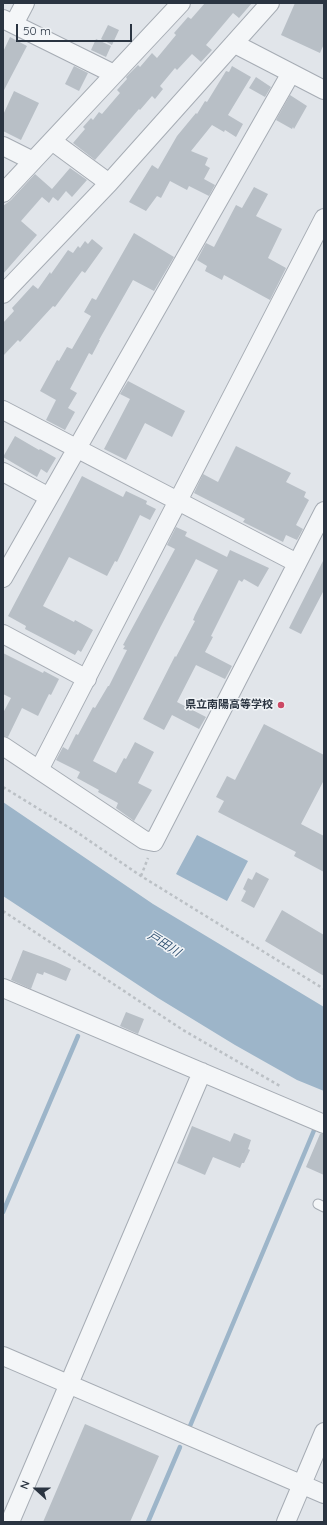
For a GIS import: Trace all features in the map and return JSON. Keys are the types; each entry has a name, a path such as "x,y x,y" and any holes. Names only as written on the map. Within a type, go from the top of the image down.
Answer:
{"street":[{"path":"24,3 8,22 114,74"},
{"path":"3,193 181,3"},
{"path":"3,294 109,183 270,3"},
{"path":"234,44 324,90"},
{"path":"3,578 291,72"},
{"path":"52,141 109,183"},
{"path":"3,146 33,161"},
{"path":"39,770 324,218"},
{"path":"3,410 297,563"},
{"path":"3,472 49,497"},
{"path":"3,746 144,840 154,842 324,511"},
{"path":"3,634 87,679"},
{"path":"3,988 324,1124"},
{"path":"10,1522 202,1072"},
{"path":"3,1356 324,1494"},
{"path":"286,1522 324,1432"}],"path":[{"path":"3,787 78,833 141,876 324,989"},
{"path":"3,911 183,1030 286,1088"}],"water":[{"name":"戸田川","path":"3,802 153,904 324,1007 324,1091 297,1080 235,1045 158,998 3,896"},
{"path":"197,835 248,861 227,901 176,874"}],"building":[{"path":"205,3 252,3 239,18 233,13 206,45 212,50 201,62 192,54 177,70 175,68 160,86 163,89 155,99 152,96 140,110 139,109 95,160 73,143 85,129 83,127 91,118 93,120 99,112 102,114 120,93 117,90 127,79 126,77 138,65 140,67 152,53 157,58 176,35 174,33 188,17 191,19"},
{"path":"295,3 324,3 324,44 320,53 281,35"},
{"path":"108,25 119,30 112,45 101,39"},
{"path":"10,37 27,46 3,92 3,52"},
{"path":"96,39 111,46 106,57 91,50"},
{"path":"74,66 88,73 79,91 65,84"},
{"path":"232,66 251,77 228,115 243,124 236,137 225,130 224,132 212,125 191,151 208,158 205,165 210,168 204,179 215,185 209,196 189,186 187,190 170,181 161,198 157,196 146,211 129,202 152,165 158,169 177,136 196,113 197,114 205,101 207,102 226,71 229,72"},
{"path":"256,77 271,87 265,97 249,88"},
{"path":"14,91 39,103 21,140 3,131 3,115"},
{"path":"290,95 307,106 294,129 293,127 292,129 276,120"},
{"path":"70,168 87,180 72,197 66,191 58,201 53,197 49,203 42,197 21,221 37,235 3,274 3,206 11,200 35,174 52,189"},
{"path":"254,187 268,194 256,216 282,229 268,258 286,268 270,300 224,275 222,280 205,271 207,266 197,260 206,243 214,247 236,205 242,208"},
{"path":"134,233 174,257 154,291 133,280 92,355 89,353 70,389 77,393 68,408 75,412 65,430 46,420 56,400 40,391 57,360 59,361 67,347 72,349 91,316 84,312 92,298 96,300"},
{"path":"92,239 103,248 85,273 82,271 55,307 53,306 20,342 18,340 3,356 3,323 14,311 12,308 33,285 38,289 68,250 73,253 78,246 80,248 85,241 88,244"},
{"path":"128,381 185,411 172,437 145,423 126,460 104,449 130,399 120,394"},
{"path":"15,436 56,458 47,473 41,469 37,477 3,457"},
{"path":"236,446 291,473 286,482 306,492 304,497 309,500 296,525 303,529 297,540 286,535 283,542 243,522 245,519 194,493 203,474 218,482"},
{"path":"82,476 123,497 126,491 147,501 146,504 156,509 150,520 140,515 117,562 115,561 107,576 69,557 43,606 74,622 75,620 93,630 81,652 78,650 75,655 25,629 26,626 8,616"},
{"path":"176,527 187,532 185,536 227,557 230,550 269,568 258,587 244,579 242,582 239,580 211,636 213,637 205,652 232,666 225,679 196,665 177,702 206,717 199,729 172,715 164,730 143,719 175,656 176,657 195,621 193,620 195,615 218,570 196,559 93,761 116,773 124,758 126,759 135,742 154,752 138,783 152,790 134,821 116,808 118,803 98,792 99,790 77,778 80,772 56,760 63,747 68,750 93,707 95,708 109,686 127,650 123,649 125,646 123,645 175,549 167,545"},
{"path":"324,559 324,590 301,634 289,628"},
{"path":"3,653 43,673 44,671 59,679 51,695 49,694 38,716 22,708 8,737 3,736 3,713 11,698 3,694"},
{"path":"264,724 324,755 324,780 301,824 324,836 324,872 294,856 296,852 218,812 224,801 216,797 227,776 235,780"},
{"path":"256,872 269,879 254,908 241,901 246,891 243,889 248,878 252,880"},
{"path":"282,910 324,935 324,976 265,941"},
{"path":"23,950 71,969 66,981 44,972 43,975 37,973 31,989 11,980"},
{"path":"126,1012 144,1019 138,1034 120,1026"},
{"path":"192,1126 230,1142 234,1133 251,1140 248,1149 250,1150 244,1163 242,1163 240,1168 213,1157 205,1175 177,1163"},
{"path":"320,1134 324,1134 324,1175 306,1167"},
{"path":"85,1424 159,1456 130,1522 43,1522"}],"waterway":[{"path":"3,1212 78,1036"},
{"path":"190,1426 315,1128"},
{"path":"148,1522 180,1447"}],"place":[{"name":"県立南陽高等学校","path":"281,705"}]}
